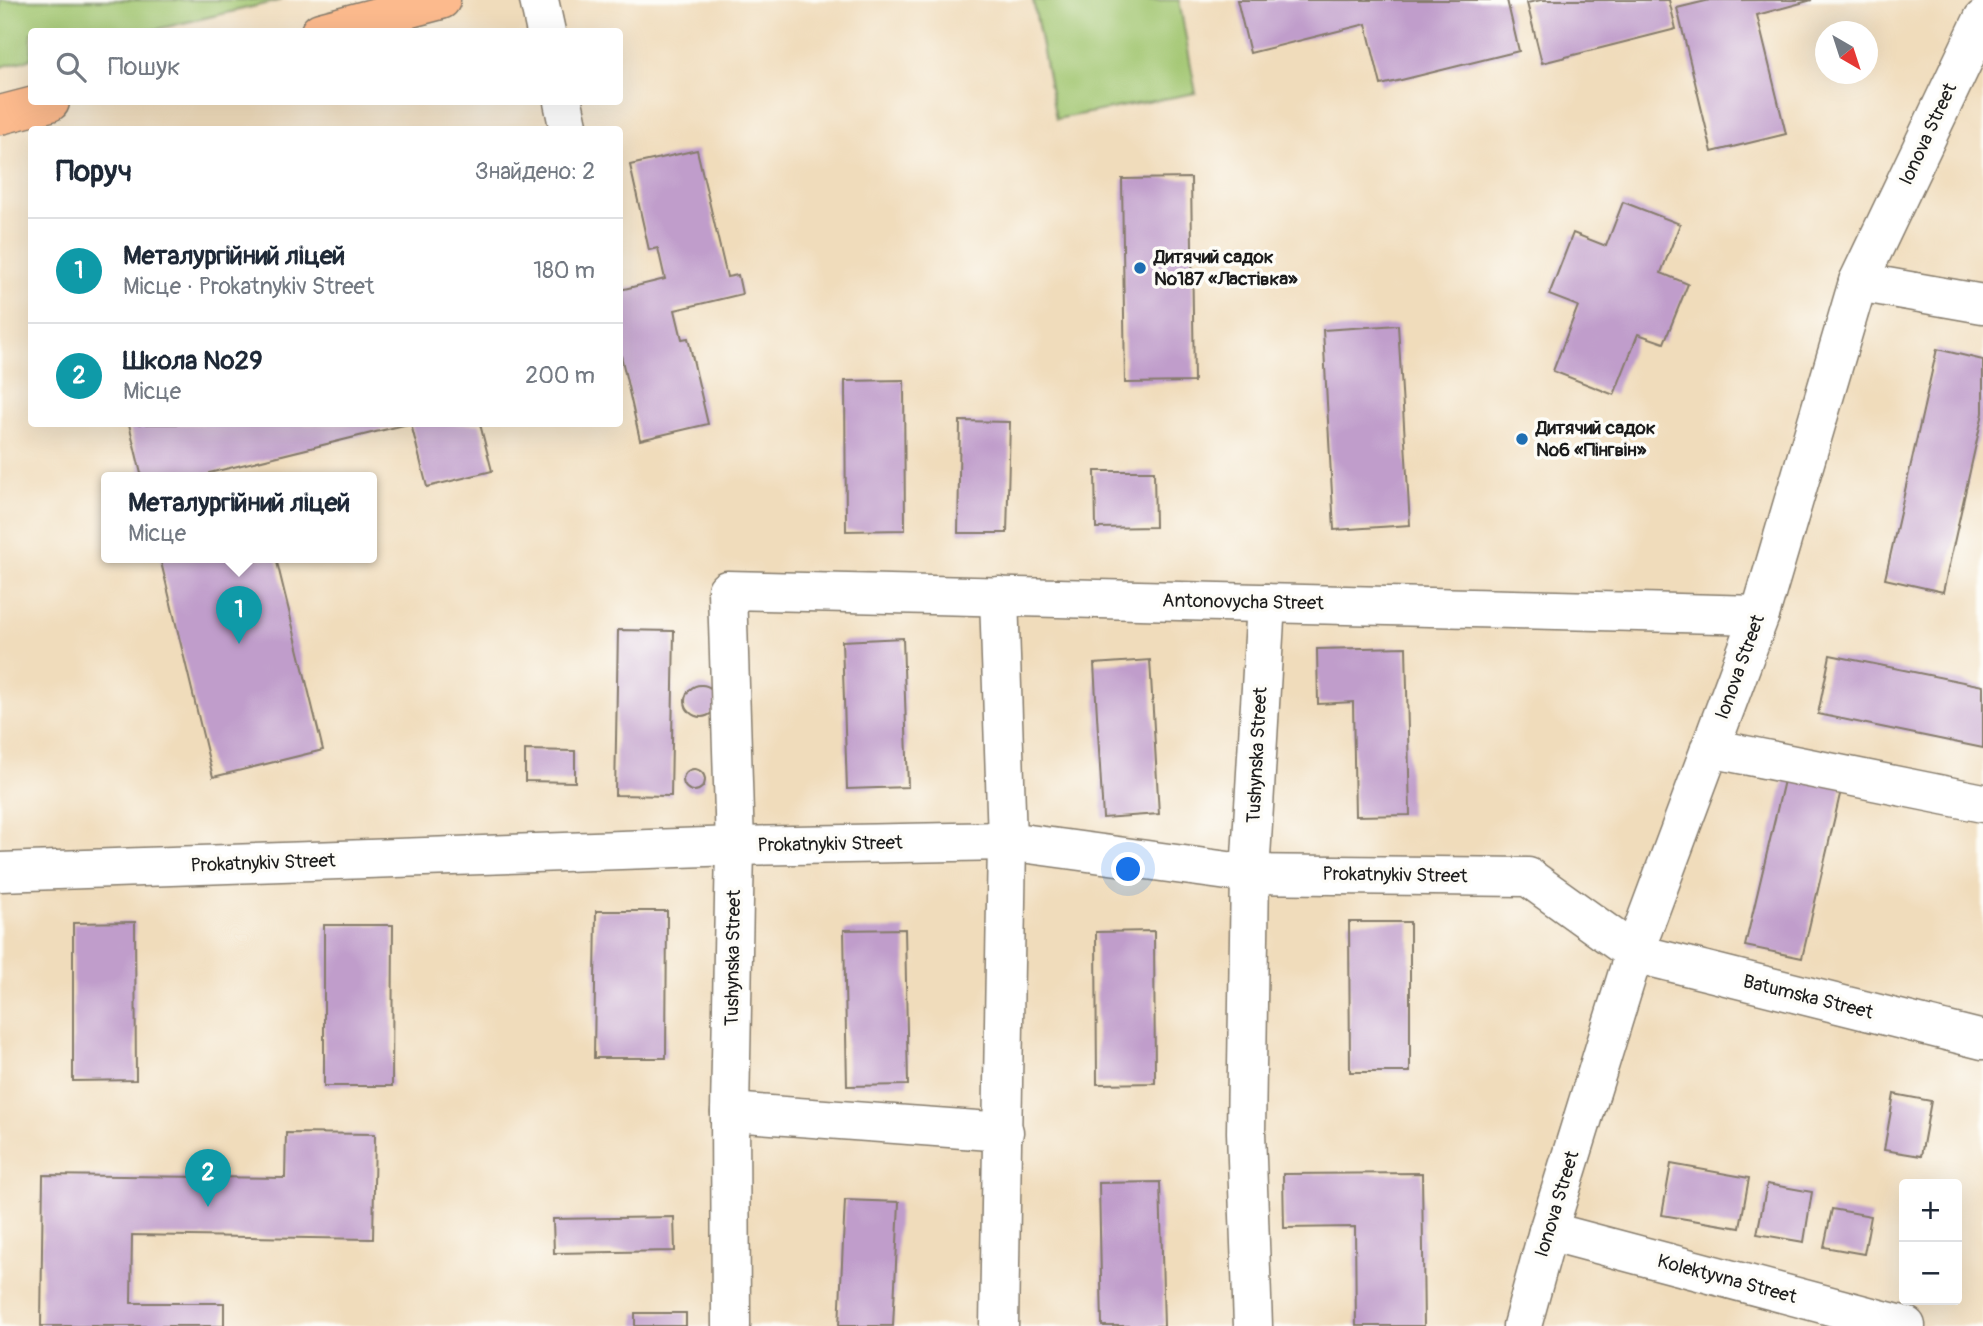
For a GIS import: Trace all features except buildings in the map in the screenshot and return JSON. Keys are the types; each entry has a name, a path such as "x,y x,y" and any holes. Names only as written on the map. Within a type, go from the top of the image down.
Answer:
{"main road":[{"path":"335,28 436,1"},
{"path":"0,114 38,105"}],"street":[{"path":"539,0 545,28"},
{"name":"Ionova Street","path":"1522,1326 1548,1231 1634,953 1759,615 1858,282 1983,19"},
{"path":"564,105 568,126"},
{"path":"1858,282 1983,303"},
{"name":"Antonovycha Street","path":"727,590 1759,615"},
{"name":"Tushynska Street","path":"727,590 735,846 730,1112 731,1326"},
{"path":"999,596 1007,841 999,1326"},
{"name":"Tushynska Street","path":"1253,1326 1246,1132 1250,874 1266,603"},
{"path":"1710,748 1983,803"},
{"name":"Prokatnykiv Street","path":"0,872 735,846 1007,841 1250,874 1528,877 1634,953"},
{"name":"Batumska Street","path":"1634,953 1983,1040"},
{"path":"730,1112 1004,1132"},
{"name":"Kolektyvna Street","path":"1548,1231 1906,1326"}],"green space":[{"path":"0,0 282,0 162,28 28,28 28,60 0,67"},
{"path":"1033,0 1179,0 1196,93 1056,119"}],"place":[{"name":"Дитячий садок №187 «Ластівка»","path":"1140,268"},
{"name":"Дитячий садок №6 «Пінгвін»","path":"1522,439"},
{"name":"Металургійний ліцей","path":"239,644"},
{"name":"Школа №29","path":"208,1207"}]}
